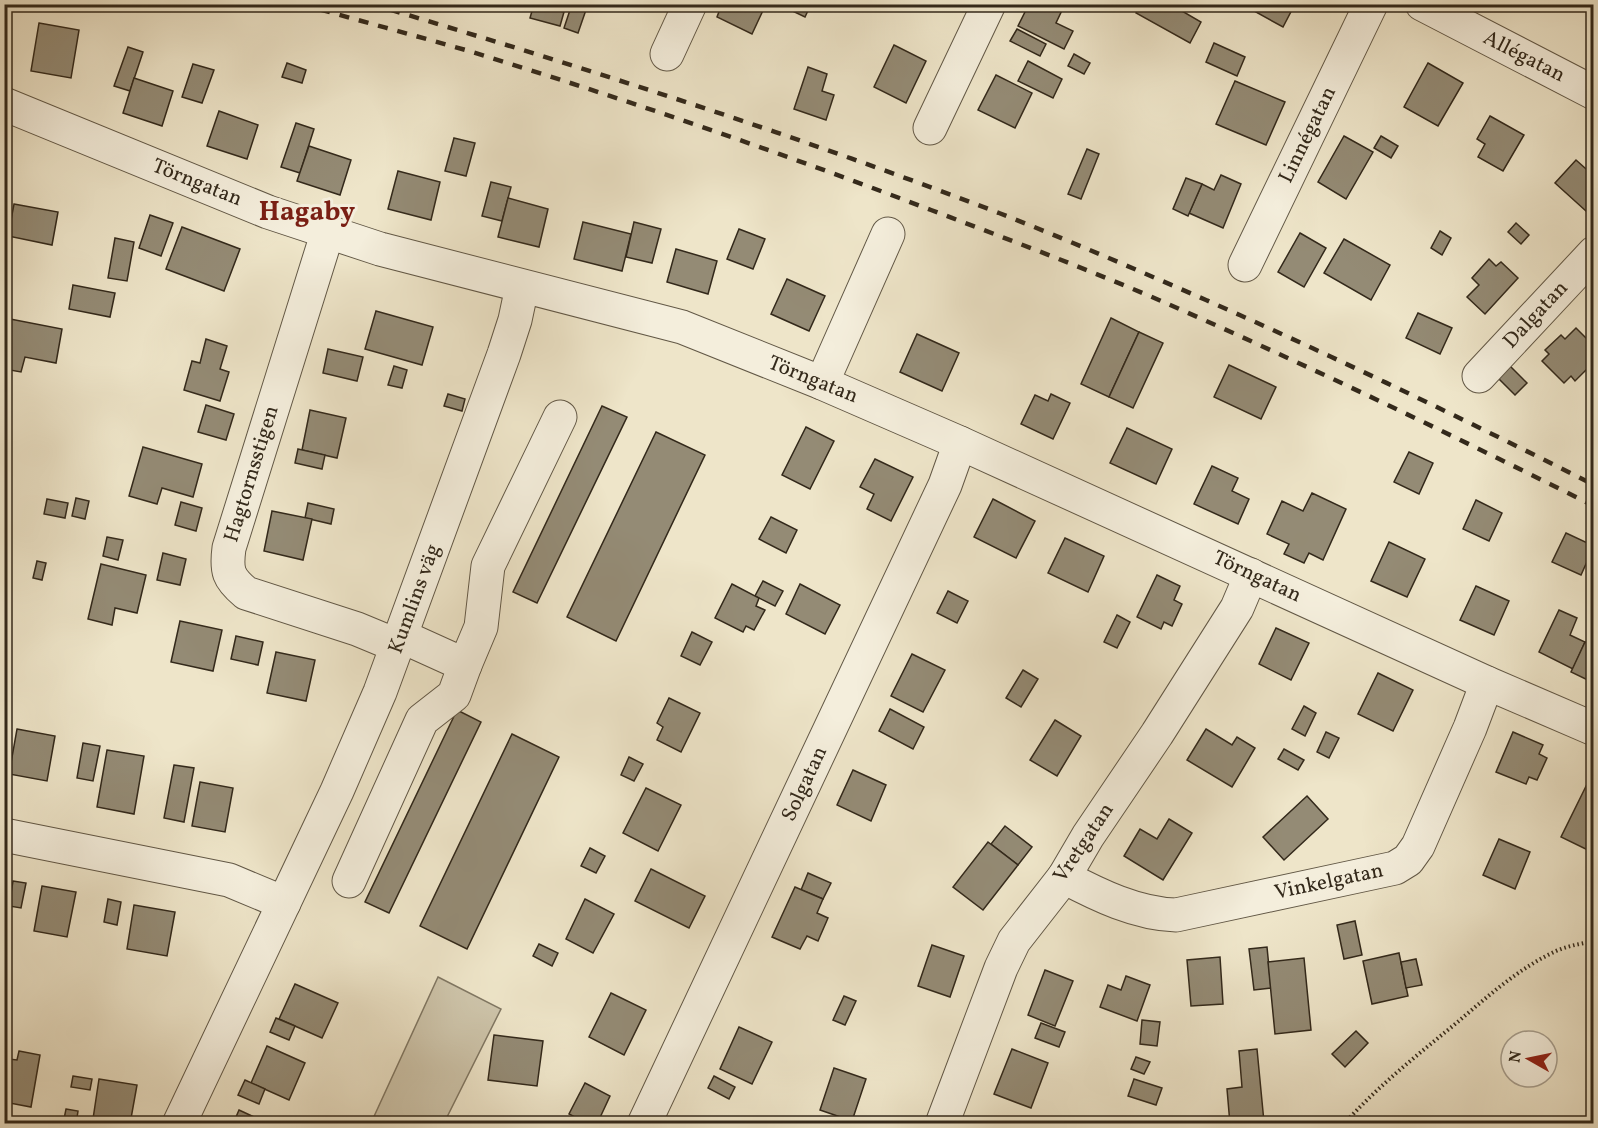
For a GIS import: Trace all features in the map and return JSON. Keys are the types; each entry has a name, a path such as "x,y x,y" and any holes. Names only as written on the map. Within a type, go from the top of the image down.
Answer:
{"street":[{"path":"667,54 690,4"},
{"path":"930,128 989,4"},
{"name":"Linnégatan","path":"1245,265 1371,4"},
{"name":"Allégatan","path":"1422,4 1593,93"},
{"name":"Törngatan","path":"4,104 268,212 380,249 682,327 960,442 1487,683 1593,729"},
{"name":"Hagtornsstigen","path":"328,231 229,548 227,566 233,582 246,593 400,641"},
{"path":"822,383 888,234"},
{"name":"Dalgatan","path":"1479,376 1593,253"},
{"name":"Kumlins väg","path":"179,1124 337,791 380,692 504,354 515,320 522,287"},
{"path":"349,881 422,720 454,695 481,627 488,566 560,417"},
{"name":"Solgatan","path":"644,1124 945,485 960,442"},
{"name":"Vretgatan","path":"942,1124 975,1032 1014,940 1064,877 1088,836 1157,734 1238,608 1251,575"},
{"path":"400,641 465,665"},
{"name":"Vinkelgatan","path":"1064,877 1095,893 1158,915 1176,915 1395,868 1408,860 1418,846 1470,728 1487,683"},
{"path":"4,835 230,880 284,903"}],"path":[{"path":"1344,1124 1374,1093 1499,987 1552,952 1565,946 1593,941"}],"shaded area":[{"path":"438,977 501,1009 444,1123 371,1123"}],"building":[{"path":"534,4 564,12 560,26 530,18"},
{"path":"572,4 588,4 578,33 564,28"},
{"path":"722,4 766,4 752,34 717,17"},
{"path":"778,4 811,4 805,17"},
{"path":"1029,4 1065,4 1056,23 1073,31 1064,49 1018,26"},
{"path":"1140,4 1170,4 1201,22 1190,43 1136,13"},
{"path":"1246,4 1295,4 1283,27 1245,6"},
{"path":"39,23 79,30 71,78 31,71"},
{"path":"1017,29 1046,44 1040,56 1010,41"},
{"path":"1214,43 1245,57 1237,76 1206,62"},
{"path":"894,45 926,61 906,103 874,87"},
{"path":"128,47 143,52 130,91 114,86"},
{"path":"1074,54 1090,63 1084,74 1068,66"},
{"path":"1028,61 1062,79 1053,98 1018,81"},
{"path":"287,63 306,70 302,83 282,77"},
{"path":"1428,63 1463,83 1438,126 1404,107"},
{"path":"193,64 214,70 202,103 182,97"},
{"path":"808,67 827,74 822,91 834,95 826,120 794,109"},
{"path":"996,75 1032,93 1015,128 978,110"},
{"path":"134,78 173,91 162,126 123,113"},
{"path":"1235,81 1285,102 1266,145 1216,124"},
{"path":"219,111 258,125 247,159 207,146"},
{"path":"1490,116 1524,135 1503,171 1478,157 1485,144 1477,139"},
{"path":"296,123 314,129 300,173 281,167"},
{"path":"1344,136 1373,152 1346,199 1318,182"},
{"path":"1381,136 1398,146 1391,158 1374,148"},
{"path":"454,138 475,143 466,176 445,171"},
{"path":"309,146 351,160 340,195 297,181"},
{"path":"1087,149 1099,154 1081,199 1068,194"},
{"path":"1576,160 1594,176 1594,203 1586,211 1555,183"},
{"path":"398,171 440,182 431,220 388,209"},
{"path":"1221,175 1241,184 1223,228 1189,213 1202,184 1214,190"},
{"path":"1186,178 1202,184 1188,216 1173,209"},
{"path":"491,182 511,187 502,221 482,216"},
{"path":"508,198 548,209 539,247 498,237"},
{"path":"14,204 58,212 52,245 8,236"},
{"path":"150,215 173,223 161,256 139,248"},
{"path":"583,222 631,234 622,271 574,259"},
{"path":"634,222 661,229 652,263 626,257"},
{"path":"1516,223 1529,235 1521,244 1508,232"},
{"path":"182,227 240,249 224,291 166,269"},
{"path":"739,229 765,239 753,269 727,259"},
{"path":"1440,231 1451,238 1442,255 1431,248"},
{"path":"1300,233 1326,248 1304,287 1278,272"},
{"path":"115,238 134,242 127,281 108,278"},
{"path":"1344,239 1390,265 1371,300 1324,273"},
{"path":"676,249 717,261 708,294 667,282"},
{"path":"1489,259 1496,266 1501,262 1518,278 1485,314 1467,297 1479,285 1472,278"},
{"path":"787,279 825,296 809,331 771,314"},
{"path":"73,285 115,293 110,317 69,309"},
{"path":"376,311 433,327 422,365 365,349"},
{"path":"1418,313 1452,328 1440,354 1406,338"},
{"path":"5,318 62,329 56,363 25,357 21,372 4,369 7,354 4,353"},
{"path":"1111,318 1139,332 1109,397 1081,384"},
{"path":"1576,328 1594,346 1594,354 1588,360 1592,364 1575,381 1571,376 1564,383 1542,361 1549,354 1545,350 1561,335 1565,339"},
{"path":"1139,332 1163,343 1133,408 1109,397"},
{"path":"917,334 959,353 942,391 900,372"},
{"path":"206,339 227,346 220,369 229,372 220,401 184,390 192,361 200,363"},
{"path":"328,349 363,357 357,381 323,373"},
{"path":"1508,364 1527,383 1515,395 1496,376"},
{"path":"1229,365 1276,387 1261,419 1214,397"},
{"path":"394,366 407,370 402,388 388,385"},
{"path":"448,394 465,399 462,411 444,406"},
{"path":"1051,394 1070,403 1053,439 1021,424 1035,395 1048,401"},
{"path":"206,405 234,414 226,440 198,432"},
{"path":"602,406 627,417 537,603 513,592"},
{"path":"310,410 346,418 337,458 302,450"},
{"path":"806,427 834,441 810,489 782,475"},
{"path":"1127,428 1172,449 1156,484 1110,463"},
{"path":"656,432 705,455 616,641 567,617"},
{"path":"143,447 202,464 193,497 162,488 157,504 129,496"},
{"path":"298,449 325,455 322,469 295,463"},
{"path":"1409,452 1433,463 1419,494 1394,482"},
{"path":"875,459 913,477 891,521 867,509 874,494 860,487"},
{"path":"1212,466 1238,478 1232,491 1249,499 1238,524 1194,504"},
{"path":"1312,493 1346,509 1323,560 1309,553 1304,563 1284,554 1289,544 1267,534 1282,501 1303,511"},
{"path":"76,498 89,501 85,519 72,516"},
{"path":"47,499 68,503 65,518 44,514"},
{"path":"993,499 1035,521 1016,558 974,537"},
{"path":"1476,500 1502,513 1489,541 1463,529"},
{"path":"181,502 202,508 196,531 175,525"},
{"path":"308,503 334,509 331,524 305,518"},
{"path":"272,511 312,519 303,560 264,551"},
{"path":"771,517 797,530 786,553 759,539"},
{"path":"1566,533 1594,546 1581,575 1552,562"},
{"path":"107,537 123,540 118,560 103,556"},
{"path":"1065,538 1104,556 1088,592 1048,573"},
{"path":"1389,542 1425,559 1407,597 1371,581"},
{"path":"163,553 186,559 180,585 157,580"},
{"path":"37,561 46,563 42,580 33,578"},
{"path":"101,564 146,575 137,613 115,608 112,625 88,619"},
{"path":"1157,575 1180,586 1174,600 1182,604 1172,626 1164,622 1161,629 1137,617"},
{"path":"763,581 783,591 775,606 755,596"},
{"path":"732,584 759,598 756,606 765,610 754,630 746,626 743,632 715,618"},
{"path":"800,584 840,605 825,634 786,614"},
{"path":"1476,586 1509,601 1494,635 1460,620"},
{"path":"948,591 968,601 957,623 937,613"},
{"path":"1559,610 1577,618 1570,635 1585,642 1573,669 1539,652"},
{"path":"1117,615 1130,622 1117,648 1104,642"},
{"path":"180,621 222,630 213,671 171,662"},
{"path":"1276,628 1309,643 1291,680 1259,664"},
{"path":"692,632 712,642 700,665 681,656"},
{"path":"236,636 263,642 258,665 231,659"},
{"path":"1585,642 1594,646 1594,683 1571,672"},
{"path":"276,652 315,660 306,701 267,693"},
{"path":"912,654 945,670 923,712 891,696"},
{"path":"1023,670 1038,679 1021,707 1006,698"},
{"path":"1378,673 1413,690 1393,731 1358,714"},
{"path":"669,698 700,713 681,752 657,740 663,727 657,723"},
{"path":"1304,706 1316,713 1305,736 1292,729"},
{"path":"890,709 924,727 913,749 879,731"},
{"path":"457,710 481,722 389,913 365,902"},
{"path":"1055,720 1081,736 1057,776 1030,760"},
{"path":"17,729 55,736 47,781 9,774"},
{"path":"1206,729 1232,745 1237,737 1255,748 1232,787 1187,760"},
{"path":"1326,732 1339,738 1329,758 1317,752"},
{"path":"1513,732 1543,745 1539,754 1547,758 1537,780 1529,777 1526,784 1496,772"},
{"path":"512,734 559,757 467,949 420,926"},
{"path":"83,743 100,746 93,781 77,778"},
{"path":"1284,749 1304,760 1298,770 1278,759"},
{"path":"107,750 144,756 134,814 97,807"},
{"path":"629,757 643,764 634,781 621,775"},
{"path":"174,765 194,768 184,822 164,818"},
{"path":"853,770 886,785 871,821 837,805"},
{"path":"1594,770 1594,853 1561,837"},
{"path":"200,782 233,788 225,832 192,826"},
{"path":"646,788 681,805 658,851 623,833"},
{"path":"1307,796 1328,819 1284,860 1263,837"},
{"path":"1169,819 1192,833 1163,880 1124,856 1140,829 1157,839"},
{"path":"1005,826 1032,847 1018,865 991,844"},
{"path":"1499,839 1530,852 1515,889 1483,875"},
{"path":"988,842 1018,865 983,910 953,887"},
{"path":"590,848 605,856 596,873 581,866"},
{"path":"651,869 705,896 689,928 635,901"},
{"path":"808,873 831,883 823,899 801,890"},
{"path":"13,881 26,883 21,908 9,906"},
{"path":"42,886 76,892 67,937 34,931"},
{"path":"795,887 823,899 817,913 828,918 818,941 807,936 800,949 772,937"},
{"path":"108,899 121,902 117,925 104,922"},
{"path":"585,899 614,914 593,953 566,939"},
{"path":"134,905 175,912 167,956 127,949"},
{"path":"1355,921 1362,955 1344,959 1337,925"},
{"path":"539,944 558,953 552,966 533,956"},
{"path":"932,945 964,956 950,997 918,986"},
{"path":"1267,947 1271,988 1254,990 1249,949"},
{"path":"1399,953 1408,996 1372,1004 1363,961"},
{"path":"1220,957 1223,1004 1191,1006 1187,960"},
{"path":"1304,958 1311,1030 1275,1034 1268,962"},
{"path":"1416,959 1422,985 1406,988 1401,962"},
{"path":"1045,970 1073,981 1055,1026 1028,1015"},
{"path":"1126,976 1150,985 1137,1021 1100,1007 1108,985 1121,990"},
{"path":"295,984 338,1003 322,1038 279,1019"},
{"path":"611,993 646,1010 624,1055 589,1037"},
{"path":"844,996 856,1001 845,1025 833,1020"},
{"path":"276,1018 295,1026 289,1040 270,1032"},
{"path":"1142,1020 1160,1022 1157,1046 1140,1044"},
{"path":"1041,1023 1065,1032 1059,1047 1035,1038"},
{"path":"739,1027 772,1042 752,1084 720,1069"},
{"path":"1356,1031 1368,1043 1345,1067 1332,1054"},
{"path":"494,1035 543,1041 537,1086 488,1080"},
{"path":"267,1046 305,1063 289,1100 251,1083"},
{"path":"1012,1049 1048,1063 1031,1108 994,1094"},
{"path":"1257,1049 1264,1122 1230,1124 1227,1089 1242,1087 1239,1051"},
{"path":"19,1051 40,1055 31,1107 4,1102 4,1085 9,1059 17,1060"},
{"path":"1136,1057 1150,1062 1144,1074 1131,1069"},
{"path":"834,1068 866,1079 852,1121 820,1110"},
{"path":"73,1076 92,1079 90,1090 71,1087"},
{"path":"714,1076 735,1087 729,1099 708,1088"},
{"path":"99,1079 137,1085 130,1124 116,1124 93,1119"},
{"path":"1134,1079 1162,1088 1156,1105 1128,1096"},
{"path":"245,1080 265,1089 259,1104 238,1095"},
{"path":"585,1083 610,1096 597,1124 588,1124 569,1114"},
{"path":"66,1109 78,1111 76,1124 63,1124"},
{"path":"239,1110 269,1124 233,1124"},
{"path":"696,1118 708,1124 693,1124"}],"railway":[{"path":"301,4 469,51 644,107 817,167 1042,252 1152,297 1263,347 1594,506"},
{"path":"371,4 687,102 999,213 1128,266 1304,344 1594,485"}],"district":[{"name":"Hagaby","path":"307,213"}]}
